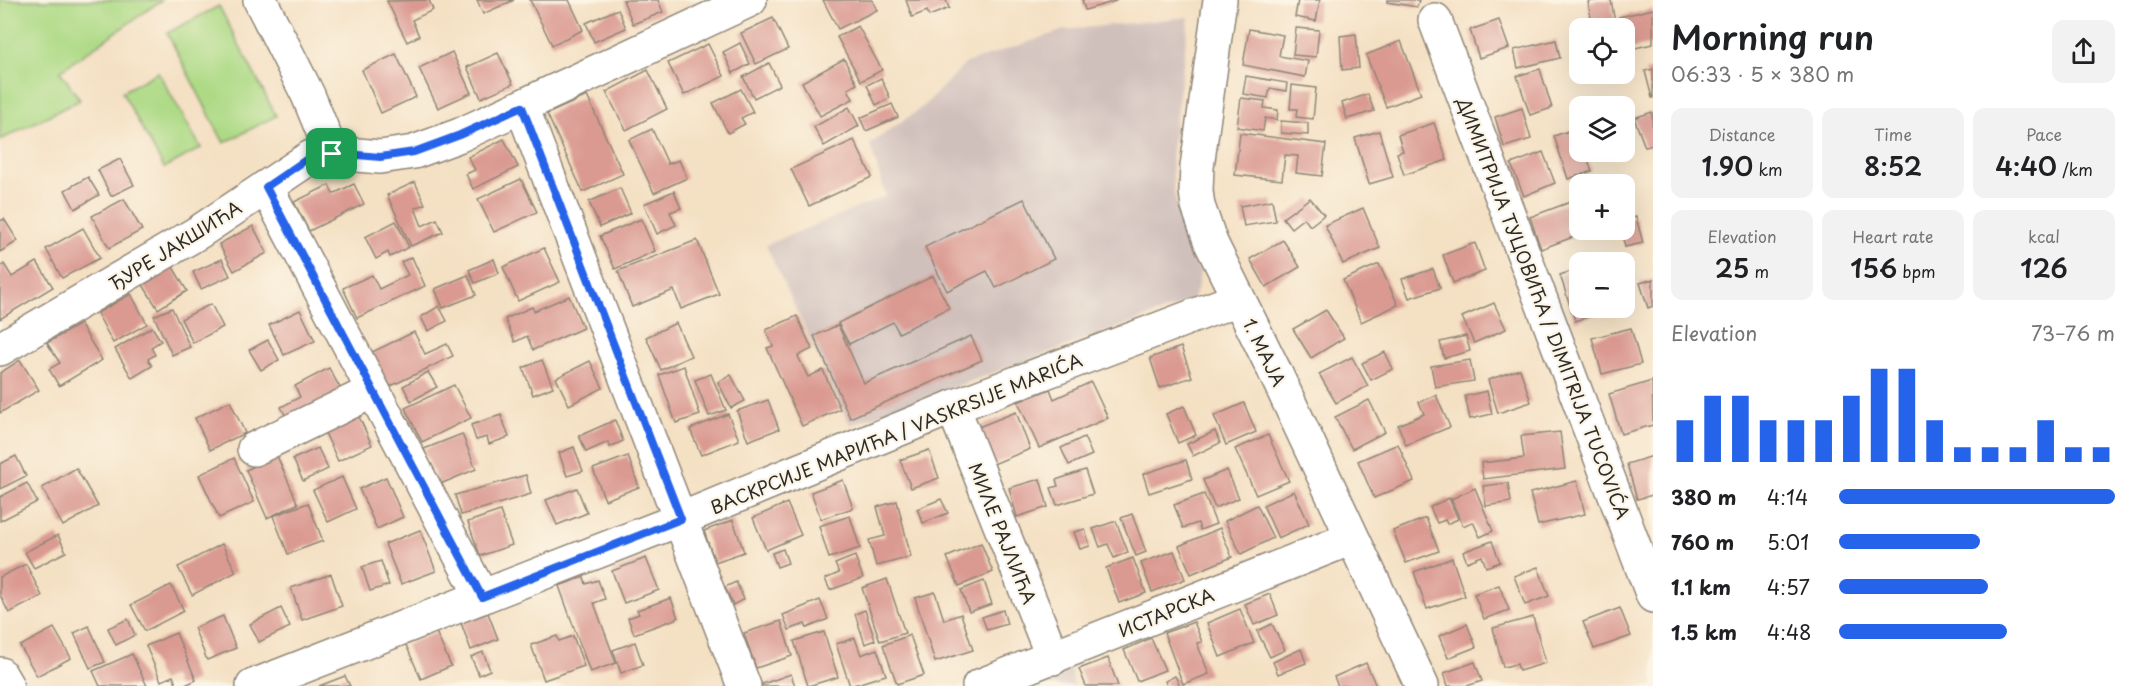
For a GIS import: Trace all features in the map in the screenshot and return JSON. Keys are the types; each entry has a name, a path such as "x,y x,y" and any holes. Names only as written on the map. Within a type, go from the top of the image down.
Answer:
{"street":[{"path":"260,0 308,95 332,154"},
{"name":"ЂУРЕ ЈАКШИЋА","path":"0,350 199,232 310,157 332,154 380,157 414,152 460,135 522,107 750,0"},
{"name":"1. МАЈА","path":"1220,0 1196,191 1203,224 1422,686"},
{"name":"ДИМИТРИЈА ТУЦОВИЋА / DIMITRIJA TUCOVIĆA","path":"1435,20 1653,596"},
{"path":"522,107 744,686"},
{"path":"266,187 482,597"},
{"name":"ВАСКРСИЈЕ МАРИЋА / VASKRSIJE MARIĆA","path":"253,686 681,519 953,408 1238,299"},
{"path":"255,449 373,391"},
{"name":"МИЛЕ РАЈЛИЋА","path":"953,408 1053,658"},
{"name":"ИСТАРСКА","path":"979,686 1352,538"},
{"path":"0,674 7,686"}],"shaded area":[{"path":"1189,17 1171,157 1174,193 1190,250 1200,272 1197,290 1191,301 850,425 766,245 886,196 870,144 924,106 966,63 1064,30"},
{"path":"1069,665 1074,686 1013,686"}],"green space":[{"path":"0,0 162,0 60,71 80,100 0,140"},
{"path":"219,6 276,116 224,143 167,33"},
{"path":"158,72 201,148 164,168 122,92"}],"building":[{"path":"429,0 433,10 412,20 419,36 407,42 387,1"},
{"path":"477,0 514,0 483,14"},
{"path":"530,0 569,0 583,30 552,45"},
{"path":"623,0 658,0 663,12 633,24"},
{"path":"823,0 872,0 877,10 838,29"},
{"path":"906,0 946,0 949,8 929,16 927,11 912,17"},
{"path":"1082,0 1116,0 1116,1 1085,10"},
{"path":"1298,0 1320,0 1316,21 1295,17"},
{"path":"1387,0 1419,0 1417,7 1387,2"},
{"path":"1611,0 1614,18 1591,18 1588,2"},
{"path":"618,9 626,28 594,42 586,23"},
{"path":"1653,9 1653,44 1635,48 1635,18 1619,17"},
{"path":"773,18 788,49 756,64 741,33"},
{"path":"1499,20 1509,48 1479,58 1470,30"},
{"path":"858,26 882,70 861,81 837,37"},
{"path":"1296,28 1319,30 1316,57 1293,55"},
{"path":"1249,29 1283,35 1279,56 1308,61 1305,77 1243,65"},
{"path":"1356,34 1359,68 1342,70 1340,36"},
{"path":"1556,40 1560,58 1518,68 1514,50"},
{"path":"1401,41 1421,94 1386,107 1366,55"},
{"path":"740,43 750,64 733,73 723,52"},
{"path":"708,44 724,76 684,95 668,63"},
{"path":"452,52 471,93 438,108 419,68"},
{"path":"498,53 513,84 481,98 467,67"},
{"path":"396,54 416,97 381,113 362,70"},
{"path":"844,59 857,84 848,89 853,99 820,116 802,82"},
{"path":"769,63 780,85 754,98 743,77"},
{"path":"1540,69 1552,108 1530,115 1517,76"},
{"path":"1653,69 1653,98 1652,98 1645,71"},
{"path":"648,70 667,109 626,130 606,92"},
{"path":"1246,76 1287,83 1286,91 1270,88 1268,98 1243,94"},
{"path":"881,78 890,98 876,105 867,85"},
{"path":"1292,85 1316,88 1313,119 1296,117 1297,109 1290,109"},
{"path":"741,89 753,112 741,118 745,124 728,133 713,103"},
{"path":"1368,94 1374,111 1347,119 1342,103"},
{"path":"587,96 623,174 583,192 547,114"},
{"path":"1241,98 1265,101 1264,108 1278,110 1277,120 1265,118 1263,131 1237,127"},
{"path":"892,104 898,117 866,131 860,118"},
{"path":"849,107 859,126 824,146 814,127"},
{"path":"1522,108 1531,139 1504,147 1495,117"},
{"path":"1652,112 1653,145 1645,147 1635,118"},
{"path":"1281,121 1308,123 1308,135 1281,133"},
{"path":"1434,123 1447,160 1404,175 1397,153 1403,151 1398,135"},
{"path":"652,129 668,164 679,160 687,178 654,193 629,140"},
{"path":"1379,131 1393,177 1369,184 1355,138"},
{"path":"1569,131 1569,162 1589,162 1592,171 1583,174 1569,174 1568,179 1554,136"},
{"path":"1240,133 1326,144 1322,176 1296,173 1298,156 1285,155 1282,180 1235,175"},
{"path":"504,139 518,167 473,189 466,174 475,170 468,157"},
{"path":"854,140 872,177 809,206 791,169"},
{"path":"1543,152 1555,183 1524,196 1511,164"},
{"path":"120,159 134,185 111,196 98,170"},
{"path":"88,177 99,195 75,209 65,190"},
{"path":"521,179 537,212 494,232 478,199"},
{"path":"415,182 425,204 415,208 422,226 437,219 443,232 411,246 387,195"},
{"path":"354,184 364,204 309,231 294,202 329,185 333,194"},
{"path":"620,188 631,213 600,227 589,202"},
{"path":"674,191 681,208 670,212 676,225 657,234 644,204"},
{"path":"1310,198 1324,215 1310,226 1304,218 1291,228 1283,218"},
{"path":"124,199 142,230 109,248 92,216"},
{"path":"1024,199 1054,259 996,288 987,271 947,291 925,247"},
{"path":"1272,200 1276,221 1244,226 1240,206"},
{"path":"1569,202 1569,239 1541,249 1530,217"},
{"path":"1363,208 1380,248 1343,264 1325,225"},
{"path":"1635,217 1643,243 1625,247 1623,240 1635,240"},
{"path":"4,219 18,241 0,252 0,221"},
{"path":"641,219 655,251 615,269 600,236"},
{"path":"396,221 409,247 390,257 388,252 376,259 365,237"},
{"path":"253,226 267,253 234,271 219,244"},
{"path":"83,228 100,258 62,278 46,249"},
{"path":"697,240 719,294 681,309 674,290 632,307 618,271"},
{"path":"1283,240 1300,267 1266,287 1250,259"},
{"path":"1475,243 1485,271 1453,283 1443,255"},
{"path":"544,248 560,282 518,301 503,267"},
{"path":"412,257 425,286 357,318 343,288 372,275 379,289 408,275 401,262"},
{"path":"222,259 230,276 201,289 193,272"},
{"path":"494,259 499,273 475,283 469,270"},
{"path":"37,262 53,287 0,319 0,267 4,264 12,277"},
{"path":"1379,264 1398,305 1361,322 1343,280"},
{"path":"173,267 187,291 158,309 143,285"},
{"path":"1433,269 1440,288 1409,298 1402,279"},
{"path":"1569,272 1569,303 1560,275"},
{"path":"468,275 476,295 443,308 435,289"},
{"path":"933,276 949,308 899,333 893,322 849,344 838,323"},
{"path":"1653,279 1653,306 1648,308 1640,283"},
{"path":"131,294 147,324 113,343 97,313"},
{"path":"569,296 583,328 533,350 527,336 515,342 505,319 532,307 534,311"},
{"path":"1494,303 1506,329 1474,343 1462,317"},
{"path":"211,304 223,327 193,343 181,319"},
{"path":"439,306 447,321 428,331 421,317"},
{"path":"172,308 190,347 172,355 154,316"},
{"path":"300,310 315,341 284,355 269,325"},
{"path":"1326,310 1344,338 1311,358 1293,329"},
{"path":"797,316 812,349 798,356 808,377 823,370 840,409 802,426 767,348 773,346 766,330"},
{"path":"676,323 691,356 661,370 646,337"},
{"path":"80,324 102,360 59,386 49,369 60,363 47,343"},
{"path":"838,325 864,383 971,336 982,360 850,418 814,336"},
{"path":"152,327 161,341 151,347 155,355 148,359 152,366 132,378 115,349"},
{"path":"1631,328 1641,364 1602,374 1592,338"},
{"path":"414,332 425,354 447,344 453,356 387,388 370,353"},
{"path":"1466,336 1470,351 1444,358 1440,342"},
{"path":"268,340 279,360 261,370 249,350"},
{"path":"1181,347 1192,377 1160,388 1150,358"},
{"path":"1385,352 1393,369 1371,380 1362,363"},
{"path":"1352,357 1368,386 1336,403 1319,374"},
{"path":"20,360 39,390 0,413 0,373"},
{"path":"542,360 553,387 533,395 523,368"},
{"path":"1470,360 1474,381 1435,387 1431,366"},
{"path":"590,361 603,388 569,405 556,378"},
{"path":"684,366 700,415 676,423 659,375"},
{"path":"329,368 344,395 290,424 281,407 300,397 295,386"},
{"path":"1520,369 1531,402 1498,413 1488,380"},
{"path":"428,372 437,387 411,401 403,386"},
{"path":"711,374 726,410 709,416 695,380"},
{"path":"731,375 745,401 731,408 718,382"},
{"path":"1652,381 1653,425 1621,434 1609,394"},
{"path":"1091,382 1108,418 1039,448 1018,402 1050,389 1054,399"},
{"path":"454,385 471,418 422,442 405,408"},
{"path":"1487,391 1492,414 1470,419 1465,396"},
{"path":"1436,395 1450,427 1406,445 1398,425 1424,414 1419,402"},
{"path":"768,400 779,429 748,441 737,411"},
{"path":"1369,400 1385,432 1352,449 1335,417"},
{"path":"230,401 245,433 210,450 195,418"},
{"path":"1244,403 1256,432 1226,445 1214,416"},
{"path":"1184,406 1196,435 1178,443 1166,414"},
{"path":"355,408 372,445 338,461 321,424"},
{"path":"1016,412 1030,449 991,465 976,428"},
{"path":"728,414 739,440 701,455 690,429"},
{"path":"501,415 509,437 489,444 487,437 476,440 471,425"},
{"path":"615,420 623,441 610,447 608,442 586,452 579,436"},
{"path":"1215,431 1220,443 1193,456 1187,444"},
{"path":"1560,432 1565,469 1483,479 1481,463 1524,458 1521,436"},
{"path":"462,434 476,469 438,485 424,449"},
{"path":"1268,435 1289,481 1256,495 1235,449"},
{"path":"1084,437 1092,455 1069,465 1061,448"},
{"path":"1398,444 1414,481 1374,498 1358,461"},
{"path":"574,447 583,471 567,476 559,453"},
{"path":"318,448 328,469 303,481 293,459"},
{"path":"929,450 939,478 911,488 900,460"},
{"path":"16,456 26,476 0,489 0,464"},
{"path":"277,456 298,504 267,518 246,470"},
{"path":"628,456 639,487 605,500 593,469"},
{"path":"1653,456 1653,495 1637,499 1627,464"},
{"path":"234,458 254,502 219,518 199,475"},
{"path":"1186,460 1192,479 1149,493 1143,474"},
{"path":"76,468 98,506 63,526 42,488"},
{"path":"1085,470 1093,494 1057,505 1051,488 1058,486 1056,480"},
{"path":"1227,470 1239,498 1215,508 1203,480"},
{"path":"526,475 531,494 461,515 455,495"},
{"path":"342,477 356,509 328,522 313,490"},
{"path":"386,477 403,517 377,529 359,489"},
{"path":"1040,479 1048,507 1017,517 1009,488"},
{"path":"843,480 853,508 821,519 811,492"},
{"path":"1577,481 1585,514 1538,525 1530,493"},
{"path":"27,483 37,502 0,521 0,497"},
{"path":"1508,483 1511,502 1486,506 1483,486"},
{"path":"577,488 587,513 557,525 546,500"},
{"path":"1475,488 1493,531 1480,537 1473,522 1463,526 1451,499"},
{"path":"1294,491 1309,524 1278,538 1263,505"},
{"path":"1204,494 1216,524 1200,530 1198,523 1183,528 1174,505"},
{"path":"1449,498 1458,519 1447,524 1445,520 1437,523 1430,507"},
{"path":"941,499 948,513 923,523 917,509"},
{"path":"897,501 911,557 876,566 869,540 885,536 877,507"},
{"path":"308,503 323,541 288,554 273,516"},
{"path":"787,503 801,535 766,550 753,518"},
{"path":"1257,505 1273,538 1241,554 1225,521"},
{"path":"500,511 512,545 480,556 468,522"},
{"path":"1132,514 1146,552 1136,556 1121,518"},
{"path":"850,516 860,548 829,558 819,526"},
{"path":"1426,518 1439,551 1406,563 1393,531"},
{"path":"733,520 744,552 715,562 704,531"},
{"path":"1116,521 1128,552 1114,558 1108,544 1100,547 1093,529"},
{"path":"1220,528 1232,557 1191,574 1179,546"},
{"path":"1085,529 1090,546 1080,549 1074,532"},
{"path":"420,530 436,571 401,584 385,544"},
{"path":"58,535 66,552 34,568 25,552"},
{"path":"1492,541 1500,562 1486,567 1482,556 1467,562 1463,552"},
{"path":"981,543 993,572 959,586 947,557"},
{"path":"222,544 236,572 192,595 178,567"},
{"path":"783,549 788,563 777,567 772,553"},
{"path":"1174,551 1185,579 1152,592 1141,563"},
{"path":"855,556 863,578 830,590 825,579 839,573 835,564"},
{"path":"646,558 659,590 624,603 612,571"},
{"path":"1133,558 1146,593 1119,603 1106,568"},
{"path":"1452,558 1465,596 1427,609 1414,572"},
{"path":"381,561 389,585 370,591 362,567"},
{"path":"26,564 42,596 9,613 0,595 0,577"},
{"path":"1538,567 1549,596 1525,605 1514,576"},
{"path":"331,574 342,606 302,620 291,588"},
{"path":"584,577 586,584 598,580 605,599 594,603 616,663 590,672 559,586"},
{"path":"887,579 905,633 880,641 862,588"},
{"path":"984,581 992,604 969,612 961,590"},
{"path":"736,582 744,599 733,605 725,587"},
{"path":"171,585 184,611 145,631 131,605"},
{"path":"1499,585 1509,610 1484,619 1474,594"},
{"path":"935,592 944,620 961,614 973,650 935,662 915,598"},
{"path":"1270,594 1278,615 1254,625 1245,604"},
{"path":"671,598 678,618 634,634 628,618 639,614 637,610"},
{"path":"820,600 828,619 807,628 805,624 789,630 783,615"},
{"path":"281,608 290,627 259,642 250,624"},
{"path":"1620,608 1631,636 1594,649 1583,622"},
{"path":"1240,609 1254,643 1220,657 1207,623"},
{"path":"865,610 875,640 865,644 855,614"},
{"path":"1003,610 1007,624 987,630 982,617"},
{"path":"488,613 498,639 471,650 461,623"},
{"path":"223,616 236,648 207,660 194,628"},
{"path":"1533,617 1546,663 1519,671 1517,664 1503,667 1493,628"},
{"path":"128,619 135,635 116,645 108,628"},
{"path":"781,621 792,656 756,668 744,633"},
{"path":"1194,622 1202,642 1197,643 1209,674 1183,684 1164,633"},
{"path":"1272,624 1285,650 1270,657 1257,631"},
{"path":"1467,624 1476,647 1448,658 1439,636"},
{"path":"89,626 105,662 90,668 74,633"},
{"path":"54,628 71,658 37,676 20,646"},
{"path":"436,632 451,666 421,679 406,645"},
{"path":"824,632 838,677 808,686 794,641"},
{"path":"176,633 196,680 183,686 177,686 173,676 161,681 146,646"},
{"path":"910,635 924,675 897,684 883,645"},
{"path":"557,636 559,641 573,636 584,666 544,680 531,645"},
{"path":"855,638 861,655 877,649 886,675 850,686 836,644"},
{"path":"1151,638 1165,670 1137,681 1124,650"},
{"path":"635,642 643,665 621,673 613,650"},
{"path":"1301,649 1306,663 1278,674 1273,662"},
{"path":"483,652 490,670 479,675 471,657"},
{"path":"132,654 147,686 100,686 93,671"},
{"path":"1108,658 1118,686 1086,686 1079,669"},
{"path":"1475,662 1482,681 1467,686 1448,686 1444,673"},
{"path":"1366,663 1376,686 1338,686 1334,677"},
{"path":"791,674 795,686 757,686"},
{"path":"345,676 350,686 319,686"},
{"path":"1175,676 1180,686 1167,686 1165,681"}],"route":[{"path":"522,107 681,519 482,597 266,187 310,157 332,154 380,157 414,152 460,135 522,107"}]}
